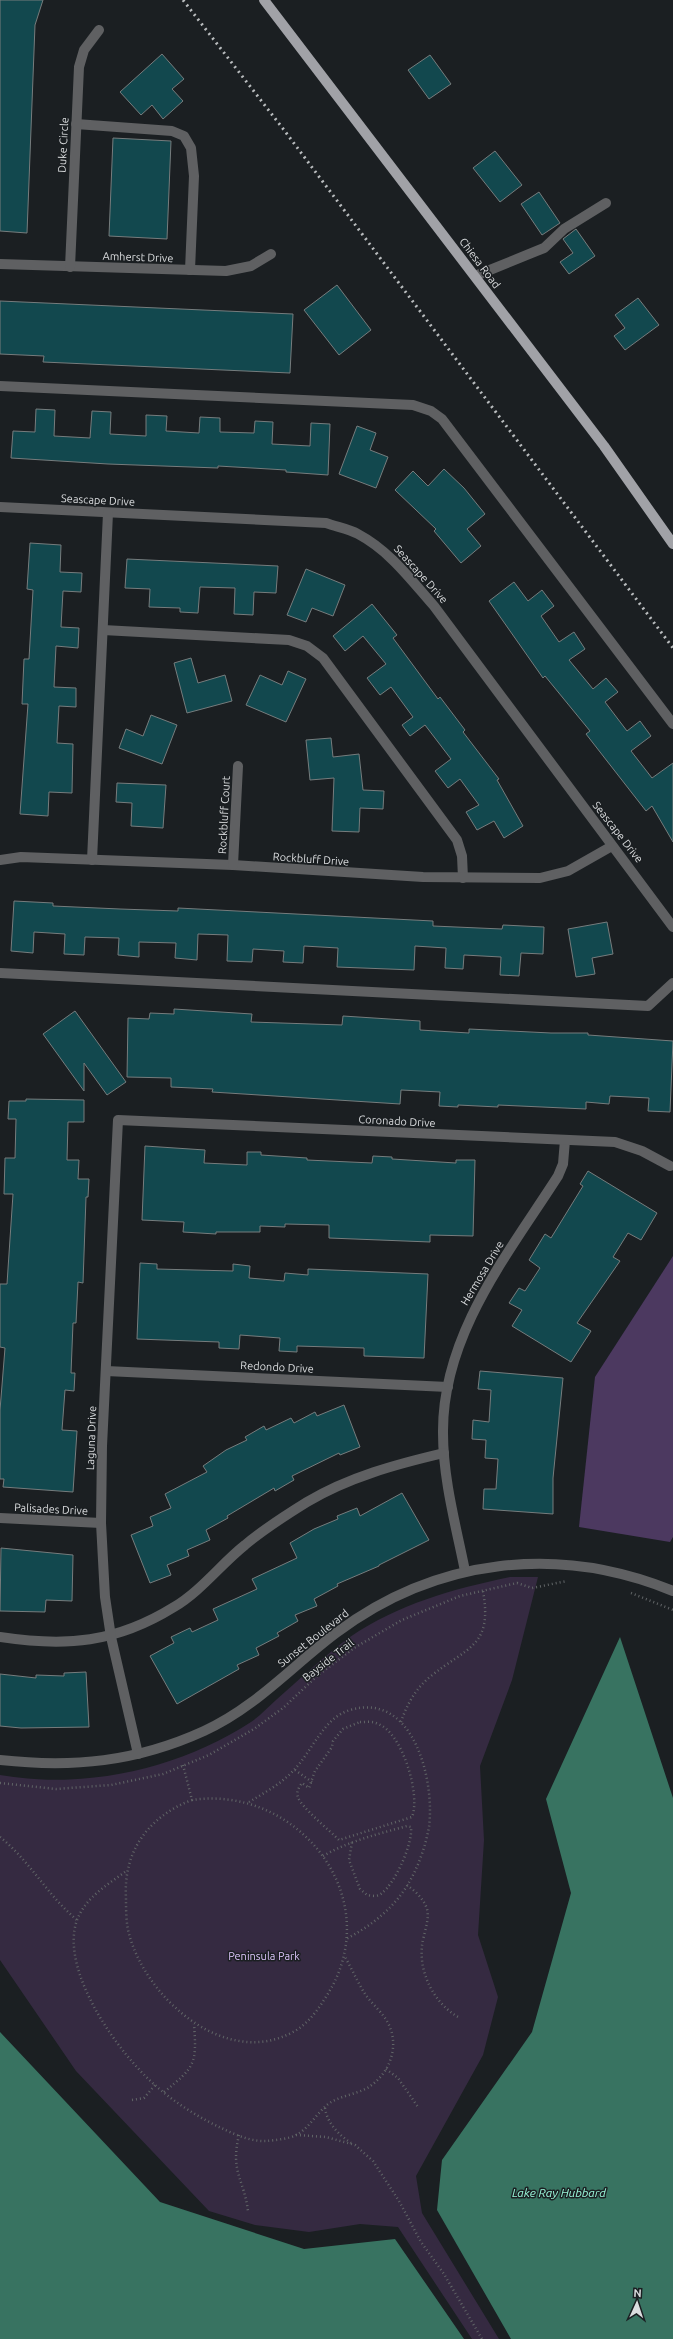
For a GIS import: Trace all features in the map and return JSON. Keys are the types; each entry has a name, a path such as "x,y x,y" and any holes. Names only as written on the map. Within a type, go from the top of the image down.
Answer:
{"main road":[{"name":"Chiesa Road","path":"264,0 604,446 673,544"}],"street":[{"name":"Duke Circle","path":"70,267 79,67 84,50 99,30"},
{"path":"76,124 172,131 184,136 191,148 194,176 190,270"},
{"path":"474,276 544,248 564,229 606,203"},
{"name":"Amherst Drive","path":"0,264 226,271 251,266 271,254"},
{"path":"0,386 413,405 431,411 442,419 673,724"},
{"name":"Seascape Drive","path":"0,507 326,523 357,534 378,546 395,562 434,606 673,927"},
{"path":"92,860 108,513"},
{"path":"103,630 289,640 307,646 323,658 457,840 462,856 463,878"},
{"name":"Rockbluff Court","path":"233,865 238,766"},
{"name":"Rockbluff Drive","path":"0,860 21,857 233,865 349,873 463,878 540,878 568,871 612,846"},
{"path":"0,973 648,1006 673,983"},
{"name":"Coronado Drive","path":"118,1120 565,1140 626,1145 670,1166"},
{"name":"Laguna Drive","path":"118,1120 106,1372 101,1523 105,1597 111,1636 138,1754"},
{"name":"Hermosa Drive","path":"465,1571 444,1453 443,1432 448,1387 462,1337 472,1314 483,1292 558,1176 563,1164 565,1140"},
{"name":"Redondo Drive","path":"106,1372 448,1387"},
{"path":"0,1637 45,1642 77,1642 111,1636 147,1622 176,1606 245,1545 308,1502 347,1483 393,1465 444,1453"},
{"name":"Palisades Drive","path":"0,1518 101,1523"},
{"name":"Sunset Boulevard","path":"0,1760 53,1764 85,1764 138,1754 173,1744 230,1718 258,1698 337,1632 357,1619 408,1592 465,1571 523,1563 576,1566 624,1574 673,1591"}],"path":[{"name":"Bayside Trail","path":"0,1784 56,1789 111,1785 163,1774 209,1755 254,1729 284,1708 316,1677 354,1648 402,1620 460,1596 517,1583 532,1588 549,1583 574,1581"},
{"path":"401,1722 412,1697 424,1682 461,1657 478,1640 485,1623 486,1605 483,1591"},
{"path":"627,1592 673,1610"},
{"path":"248,1802 285,1779 295,1770 335,1717 348,1711 371,1708 390,1713 401,1722 414,1741 424,1765 429,1786 427,1833 423,1852 407,1885 389,1909 379,1919 346,1939"},
{"path":"360,1722 379,1724 395,1738 408,1768 414,1800 414,1813 412,1817 339,1840 302,1805 298,1797 298,1790 302,1783 309,1788 312,1782 315,1771 332,1747 333,1741 343,1729 360,1722"},
{"path":"183,1766 192,1800"},
{"path":"295,1770 312,1782"},
{"path":"229,1798 248,1802 264,1808 293,1824 314,1844 323,1856 339,1886 346,1923 346,1939 344,1956 338,1974 325,2000 309,2019 294,2032 272,2040 243,2042 194,2024 164,1997 149,1977 137,1955 129,1934 126,1871 141,1837 155,1821 174,1807 192,1800 229,1798"},
{"path":"323,1856 352,1842 407,1826 411,1827 406,1852 399,1869 383,1893 378,1895 367,1895 360,1889 349,1860 352,1842"},
{"path":"0,1837 14,1849 67,1911 77,1920"},
{"path":"126,1871 89,1899 77,1920 73,1944 75,1958 92,2002 107,2028 131,2062 155,2085 199,2117 247,2139 266,2141 296,2135 326,2137 355,2145"},
{"path":"407,1885 420,1897 426,1908 422,1954 427,1980 442,2005 458,2017"},
{"path":"296,2135 333,2100 368,2087 386,2069 393,2048 390,2028 387,2022 365,1994 344,1956"},
{"path":"164,2092 186,2074 194,2061 196,2048 194,2024"},
{"path":"386,2069 398,2078 418,2107"},
{"path":"132,2100 144,2098 155,2085"},
{"path":"325,2107 329,2120 340,2136 355,2145 373,2160 421,2242 444,2274 482,2339"},
{"path":"239,2135 235,2153 236,2170 245,2194 248,2211"}],"green space":[{"name":"Peninsula Park","path":"510,1577 538,1577 512,1680 480,1766 484,1840 478,1935 498,1997 483,2055 416,2176 422,2213 499,2339 472,2339 398,2227 360,2224 309,2232 255,2225 209,2211 76,2071 0,1960 0,1775 32,1779 65,1780 98,1777 130,1772 193,1752 223,1738 254,1720 331,1652 368,1625 387,1615 427,1599"}],"shaded area":[{"path":"673,1256 673,1537 670,1542 579,1527 595,1377"}],"water":[{"name":"Lake Ray Hubbard","path":"620,1637 673,1798 673,2339 511,2339 437,2210 442,2160 532,2032 571,1893 546,1799"},
{"path":"0,2032 160,2202 304,2249 395,2239 464,2339 0,2339"}],"building":[{"path":"0,0 43,0 35,25 27,233 0,231"},
{"path":"162,54 184,79 172,89 183,101 163,119 152,105 141,115 120,92"},
{"path":"430,55 451,84 429,99 408,70"},
{"path":"113,138 171,141 167,239 109,236"},
{"path":"495,151 522,185 500,202 473,168"},
{"path":"539,192 560,223 542,235 521,204"},
{"path":"576,229 595,256 569,274 560,262 573,253 563,239"},
{"path":"337,285 371,330 339,355 304,310"},
{"path":"638,298 659,325 625,350 614,336 625,328 615,315"},
{"path":"0,301 293,314 290,373 43,362 44,356 0,354"},
{"path":"36,409 55,410 54,436 90,438 92,411 111,412 110,434 146,436 146,415 167,416 166,431 199,433 200,417 220,418 220,432 254,433 255,421 273,422 272,444 310,446 311,423 330,424 328,475 286,472 286,470 218,466 218,468 108,464 11,458 13,431 35,432"},
{"path":"357,426 376,433 370,450 388,457 376,488 339,474"},
{"path":"444,469 464,488 485,514 467,529 481,546 461,563 434,531 436,529 395,490 413,471 428,486"},
{"path":"30,543 61,545 60,572 82,573 81,592 63,591 61,627 79,628 78,648 56,646 54,687 76,688 76,707 59,706 57,743 73,744 72,793 49,792 48,816 20,814 28,704 22,704 24,659 29,659 33,590 27,589"},
{"path":"127,559 278,566 276,593 254,592 253,615 234,614 235,588 200,587 198,613 180,612 180,608 149,607 150,589 125,588"},
{"path":"306,569 345,585 333,616 312,608 306,622 287,615"},
{"path":"514,582 528,601 542,590 554,606 541,616 559,642 574,632 585,649 569,660 593,689 606,678 618,692 605,702 627,731 640,721 651,736 631,751 652,778 673,763 673,842 652,806 646,811 586,734 590,731 545,676 543,678 489,601"},
{"path":"372,604 397,635 393,638 438,699 440,697 465,730 463,732 499,779 497,780 523,826 504,838 494,821 477,830 466,812 479,805 460,779 448,788 435,771 451,759 425,725 410,736 402,725 413,717 391,687 380,695 367,678 386,664 363,636 345,651 333,636"},
{"path":"191,658 198,683 225,675 232,701 187,713 174,663"},
{"path":"288,671 306,679 286,722 246,705 260,675 282,685"},
{"path":"151,715 177,725 162,764 119,748 126,729 143,736"},
{"path":"331,738 333,757 359,754 363,790 384,791 383,809 360,808 359,832 332,831 334,778 310,780 306,740"},
{"path":"117,783 166,785 163,828 131,826 132,803 116,802"},
{"path":"14,901 53,903 53,906 178,911 178,908 433,921 433,926 502,929 503,925 544,927 543,954 521,953 519,976 500,975 501,957 464,955 463,969 445,968 446,948 415,946 414,970 337,967 338,948 304,946 303,963 283,962 284,951 253,949 252,962 227,961 228,935 198,934 197,960 175,958 176,943 139,942 139,957 118,955 119,938 85,937 84,955 64,954 65,934 34,932 33,953 11,951"},
{"path":"607,922 613,954 592,958 595,974 576,977 568,929"},
{"path":"174,1009 252,1014 251,1022 342,1025 343,1016 420,1021 420,1030 469,1033 469,1029 551,1033 588,1033 588,1035 673,1041 670,1112 648,1111 649,1098 610,1096 609,1104 586,1102 586,1109 498,1105 498,1107 458,1105 458,1107 439,1106 440,1092 401,1090 400,1104 212,1092 213,1089 171,1087 171,1078 127,1077 128,1018 149,1019 150,1013 174,1014"},
{"path":"75,1011 126,1082 107,1095 84,1063 84,1091 43,1034"},
{"path":"26,1099 84,1100 84,1122 68,1122 67,1160 79,1160 78,1179 89,1179 88,1197 86,1197 83,1283 78,1282 76,1323 73,1323 71,1373 75,1373 74,1391 65,1390 62,1430 77,1431 73,1492 3,1487 4,1479 0,1479 0,1410 5,1348 0,1347 0,1284 7,1284 13,1194 4,1194 5,1158 15,1158 16,1119 8,1119 9,1101 26,1101"},
{"path":"145,1146 205,1150 204,1163 247,1165 247,1152 261,1152 261,1155 307,1158 307,1160 372,1163 373,1156 392,1157 392,1159 456,1163 456,1160 475,1160 473,1236 430,1235 430,1242 329,1238 329,1225 285,1224 285,1227 260,1226 260,1232 216,1232 216,1234 183,1232 184,1222 142,1220"},
{"path":"588,1171 657,1213 641,1240 628,1233 613,1257 620,1261 577,1323 591,1331 571,1362 512,1326 522,1310 509,1303 519,1288 525,1291 540,1268 529,1260 545,1234 551,1238 583,1186 580,1184"},
{"path":"140,1263 157,1264 157,1269 233,1271 233,1264 250,1266 249,1278 284,1281 285,1273 308,1275 308,1269 428,1274 424,1358 364,1356 364,1348 297,1346 297,1352 279,1351 280,1338 240,1335 239,1349 219,1348 219,1342 137,1339"},
{"path":"480,1371 563,1378 553,1478 553,1514 483,1509 484,1489 496,1489 498,1459 485,1458 486,1440 472,1439 473,1420 489,1422 491,1390 478,1389"},
{"path":"344,1405 360,1447 340,1455 339,1453 292,1476 294,1480 275,1491 274,1488 227,1516 228,1518 206,1530 210,1540 187,1550 189,1556 167,1565 171,1575 150,1583 131,1535 153,1526 150,1517 171,1508 165,1494 207,1472 203,1466 226,1450 247,1440 245,1437 264,1426 266,1430 291,1418 294,1423 315,1412 317,1416"},
{"path":"402,1493 429,1540 379,1566 337,1584 338,1586 314,1599 317,1606 295,1615 298,1621 277,1633 279,1636 256,1648 259,1655 237,1665 239,1669 177,1704 150,1656 174,1643 171,1637 190,1628 192,1632 218,1620 213,1609 257,1589 252,1579 297,1558 290,1543 314,1529 338,1519 337,1516 357,1508 360,1516"},
{"path":"1,1548 73,1555 72,1601 46,1600 45,1612 0,1611"},
{"path":"86,1672 89,1727 21,1728 0,1726 0,1674 36,1678 36,1675 64,1676 64,1673"}],"railway":[{"path":"183,0 284,130 673,648"}]}
